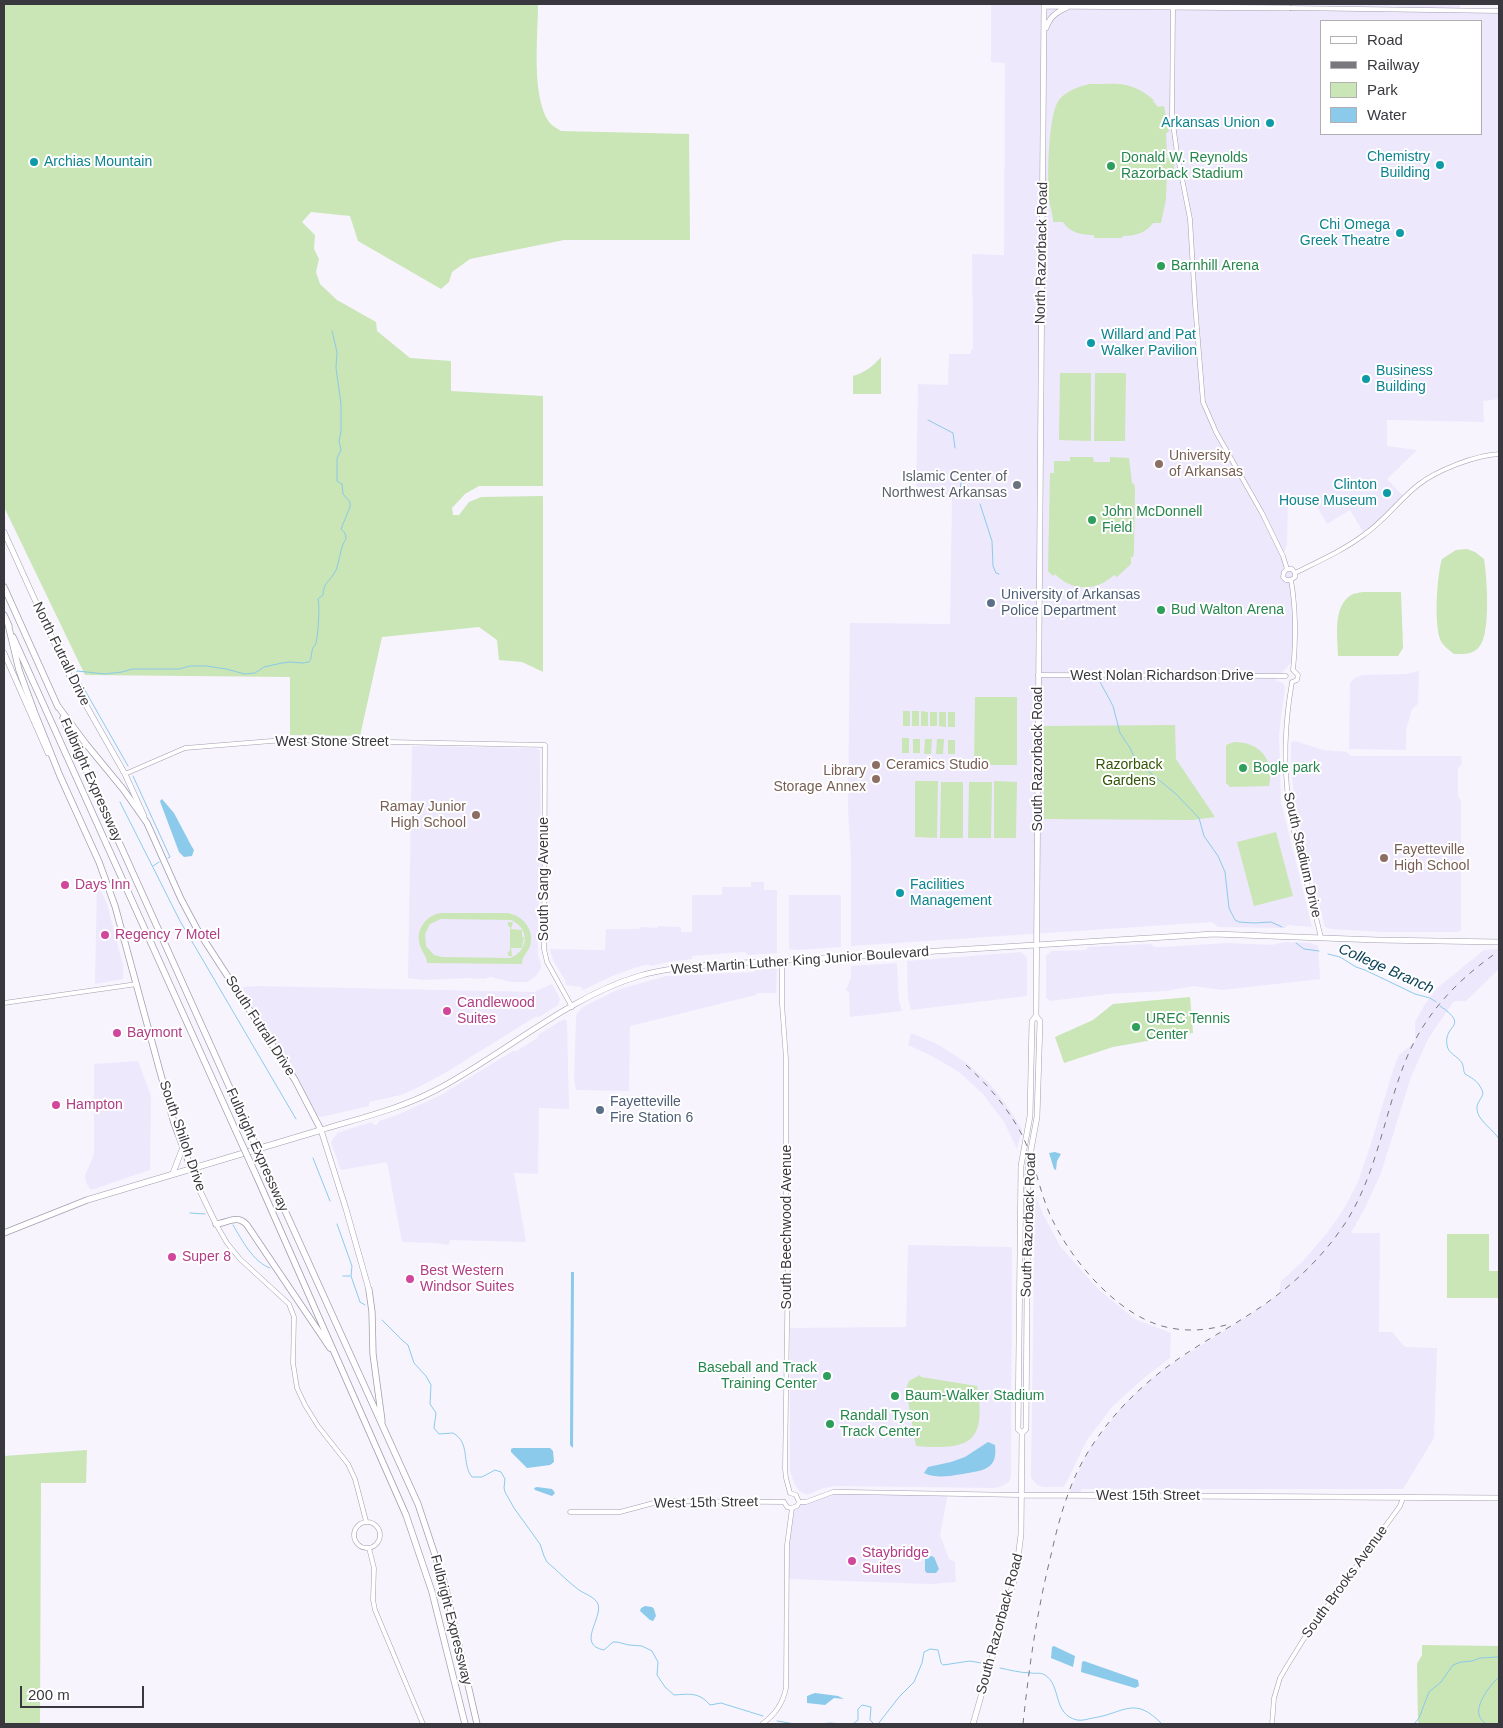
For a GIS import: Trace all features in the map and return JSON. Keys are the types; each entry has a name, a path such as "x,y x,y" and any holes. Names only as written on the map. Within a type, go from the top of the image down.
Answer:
{"highway":[{"name":"Fulbright Expressway","path":"4,587 418,1504 445,1585 477,1724"},
{"name":"Fulbright Expressway","path":"4,616 340,1362 406,1516 432,1592 465,1724"},
{"name":"South Shiloh Drive","path":"8,624 19,670 60,776 108,886 137,984 174,1123 191,1168"},
{"path":"57,705 123,789 147,824"},
{"name":"South Futrall Drive","path":"147,824 198,929 295,1080 321,1130"},
{"name":"West Martin Luther King Junior Boulevard","path":"4,1233 87,1200 321,1130"},
{"path":"216,1224 235,1219 241,1220 247,1225 340,1362"},
{"path":"369,1290 372,1312 373,1354 383,1428"}],"main road":[{"path":"1044,5 1173,8 1289,5"},
{"name":"North Razorback Road","path":"1040,503 1044,5"},
{"path":"1044,36 1050,19 1054,14 1070,7"},
{"name":"South Razorback Road","path":"973,1724 1016,1574 1020,1547 1022,1433 1026,1429 1028,1166 1037,1117 1040,1021 1036,1016 1036,945 1040,503"},
{"name":"North Futrall Drive","path":"4,532 78,693 125,774"},
{"path":"4,653 46,749 60,776"},
{"name":"South Futrall Drive","path":"125,774 147,824"},
{"name":"West Martin Luther King Junior Boulevard","path":"321,1130 394,1108 429,1093 461,1076 601,991 624,981 661,971 710,965 1214,934 1499,942"},
{"name":"South Futrall Drive","path":"321,1130 369,1290"},
{"path":"173,1173 183,1147"},
{"name":"South Shiloh Drive","path":"191,1168 216,1224"},
{"name":"West 15th Street","path":"1021,1494 1499,1498"}],"street":[{"path":"1289,5 1499,11"},
{"path":"1173,8 1172,116 1177,154 1190,219 1195,313 1203,402 1216,432 1262,513 1283,556 1287,569"},
{"path":"1291,580 1295,577 1295,573 1361,538 1418,485 1427,479 1483,455 1499,454"},
{"path":"1287,569 1292,569 1295,573"},
{"path":"1287,569 1283,576 1286,580 1291,580"},
{"path":"1291,580 1295,625 1293,670"},
{"path":"1293,670 1298,675 1297,680 1292,682 1286,676 1287,672 1293,670"},
{"name":"West Nolan Richardson Drive","path":"1038,675 1286,676"},
{"name":"South Stadium Drive","path":"1292,682 1285,732 1287,791 1291,818 1321,938"},
{"name":"West Stone Street","path":"125,774 185,748 284,740 545,745"},
{"name":"South Sang Avenue","path":"545,745 545,954 551,970 572,1007"},
{"name":"South Beechwood Avenue","path":"782,961 782,1004 786,1059 786,1231 788,1257 785,1469 790,1493"},
{"path":"4,1003 137,984"},
{"name":"South Shiloh Drive","path":"216,1224 239,1259 289,1304 294,1317 294,1373 297,1388 318,1426 348,1464 355,1479 366,1521"},
{"name":"West 15th Street","path":"799,1502 806,1502 833,1492 1021,1494"},
{"path":"790,1493 796,1495 799,1502 797,1506 792,1508 786,1507 784,1502 785,1497 790,1493"},
{"name":"South Brooks Avenue","path":"1272,1724 1274,1698 1280,1678 1305,1637 1400,1506 1403,1498"},
{"name":"West 15th Street","path":"570,1512 620,1512 661,1501 784,1502"},
{"path":"763,1724 779,1707 786,1688 786,1545 792,1508"},
{"path":"366,1521 375,1524 380,1532 379,1540 369,1548 360,1546 353,1536 356,1527 366,1521"},
{"path":"369,1548 374,1568 374,1610 423,1724"}],"shaded area":[{"name":"University of Arkansas","path":"967,4 1460,4 1460,10 1499,11 1499,399 1483,401 1484,422 1387,420 1387,446 1417,450 1387,479 1405,498 1365,535 1350,510 1327,524 1310,494 1288,503 1287,544 1283,556 1287,569 1295,573 1291,580 1294,660 1275,680 1283,683 1285,687 1279,734 1281,802 1312,927 1288,925 1285,928 1218,927 1212,922 851,946 851,859 848,809 850,623 950,624 952,499 916,499 918,384 948,385 949,354 971,354 973,349 972,254 1004,255 1005,63 991,62 991,5"},
{"path":"1419,671 1418,704 1412,709 1406,730 1406,750 1349,749 1350,683 1362,675 1407,674"},
{"name":"Fayetteville High School","path":"1295,741 1323,750 1347,752 1351,756 1461,756 1462,764 1458,768 1458,796 1461,801 1461,930 1458,932 1383,932 1325,927 1299,827 1295,804 1291,769 1291,742"},
{"name":"Ramay Junior High School","path":"412,746 535,748 540,750 541,871 539,881 538,956 541,968 535,977 527,982 511,982 491,977 482,979 423,980 408,978"},
{"name":"Regency 7 Motel","path":"97,882 107,904 123,965 123,979 95,984"},
{"path":"751,882 764,882 764,890 777,890 777,953 748,955 745,952 692,956 692,959 649,966 649,964 610,977 583,990 581,987 566,985 553,960 550,949 605,950 606,929 657,928 658,926 681,927 681,932 692,932 692,895 722,895 722,887 751,887"},
{"path":"789,895 841,895 841,947 789,949"},
{"path":"1285,942 1311,943 1318,946 1320,979 1222,990 1193,986 1166,991 1108,994 1050,1001 1046,998 1046,956 1051,951 1151,944 1154,947 1161,947 1229,943 1271,945"},
{"path":"1499,949 1499,969 1466,1001 1454,1001 1428,1039 1411,1077 1381,1173 1351,1233 1380,1233 1379,1332 1392,1332 1405,1347 1437,1348 1434,1438 1403,1489 1082,1489 1078,1495 1068,1495 1087,1453 1123,1405 1162,1370 1251,1314 1279,1294 1281,1281 1302,1262 1327,1233 1342,1212 1358,1182 1393,1070 1399,1055 1415,1042 1415,1022 1425,1004 1437,988 1484,950"},
{"path":"1021,952 1027,958 1027,996 911,1010 908,998 907,961"},
{"path":"897,963 899,1000 902,1011 850,1017 849,992 846,990 851,978 851,966"},
{"path":"775,967 777,970 776,993 757,993 756,995 630,1026 629,1091 576,1090 574,1079 576,1016 583,1007 617,990 666,976 754,972 756,968"},
{"path":"552,984 560,999 558,1005 539,1017 535,1017 445,1073 401,1095 369,1102 369,1106 321,1117 317,1115 297,1079 242,992 243,987 257,986 534,992"},
{"path":"564,1019 567,1021 569,1109 539,1108 538,1174 514,1173 526,1242 450,1240 449,1245 402,1242 387,1162 341,1170 331,1143 334,1137 337,1133 371,1122 377,1125 379,1121 441,1095 513,1051 517,1051 537,1038 539,1034"},
{"path":"911,1033 937,1044 953,1054 989,1083 1022,1129 1017,1149 1004,1122 983,1094 959,1072 932,1056 908,1045"},
{"path":"138,1061 151,1096 150,1170 91,1190 86,1183 85,1175 94,1152 94,1064"},
{"path":"1035,1194 1060,1246 1098,1289 1135,1319 1171,1333 1170,1358 1145,1377 1112,1407 1087,1440 1064,1487 1043,1487 1037,1485 1031,1477"},
{"path":"908,1245 1012,1247 1011,1477 1009,1482 995,1488 836,1486 824,1488 807,1495 799,1491 790,1471 790,1328 906,1327"},
{"path":"833,1492 948,1493 940,1535 949,1559 955,1562 956,1582 931,1584 786,1579 787,1545 792,1508 799,1502 806,1502"}],"green space":[{"path":"4,4 538,4 538,82 543,111 552,125 561,131 689,134 690,240 564,240 470,259 452,272 449,282 441,289 358,241 350,216 311,212 302,222 315,235 314,249 319,259 316,272 320,284 337,300 376,322 377,331 410,358 451,361 451,391 543,396 543,486 479,486 465,494 452,508 453,515 459,515 469,502 481,497 543,496 543,672 522,662 499,660 497,640 479,627 382,637 360,736 290,735 290,677 85,675 4,507"},
{"name":"Donald W. Reynolds Razorback Stadium","path":"1089,84 1131,86 1139,89 1155,101 1152,100 1158,107 1164,106 1169,132 1166,133 1167,158 1174,158 1174,173 1167,173 1166,199 1161,223 1153,223 1140,233 1123,236 1122,238 1094,238 1094,235 1081,234 1069,229 1063,222 1053,222 1049,199 1048,163 1050,132 1055,107 1065,94"},
{"path":"881,357 881,394 853,394 853,376 869,369"},
{"path":"1060,373 1091,373 1091,441 1059,440"},
{"path":"1095,373 1126,373 1125,441 1094,441"},
{"name":"John McDonnell Field","path":"1070,457 1093,457 1094,462 1110,462 1110,457 1129,458 1132,483 1135,488 1134,553 1133,557 1131,557 1131,564 1117,577 1114,575 1100,584 1092,586 1084,587 1069,584 1055,574 1053,576 1048,571 1050,473 1054,473 1054,461 1070,461"},
{"path":"1467,549 1484,559 1487,618 1483,640 1479,647 1468,654 1454,654 1442,643 1439,636 1437,602 1440,566 1442,559 1456,550"},
{"path":"1363,592 1401,592 1403,648 1398,656 1338,656 1337,623 1341,607 1351,595"},
{"path":"975,697 1017,697 1017,765 974,765"},
{"path":"903,711 910,711 910,726 903,726"},
{"path":"912,711 919,711 919,726 912,726"},
{"path":"921,711 928,712 928,726 921,726"},
{"path":"930,712 937,712 937,726 930,726"},
{"path":"939,712 946,712 946,727 939,726"},
{"path":"948,712 955,712 955,727 948,727"},
{"name":"Razorback Gardens","path":"1175,725 1176,759 1215,817 1193,820 1044,819 1043,726"},
{"path":"902,738 909,738 909,753 902,753"},
{"path":"913,739 920,739 920,753 913,753"},
{"path":"925,739 932,739 931,754 924,754"},
{"path":"937,739 944,739 943,754 936,754"},
{"path":"948,740 955,740 955,754 948,754"},
{"path":"1234,742 1251,745 1264,754 1270,768 1269,786 1230,787 1226,783 1226,745"},
{"path":"915,781 938,781 937,838 915,837"},
{"path":"994,781 1017,782 1016,838 994,838"},
{"path":"941,782 963,782 963,838 940,838"},
{"path":"969,782 992,782 991,838 968,838"},
{"path":"1276,832 1293,896 1254,906 1237,842"},
{"path":"508,913 519,917 527,925 531,935 530,946 522,964 427,963 420,945 419,934 426,920 436,914","holes":["441,919 511,920 522,928 525,939 521,950 510,958 442,957 434,955 426,946 425,934 430,924"]},
{"path":"508,922 513,922 511,929 522,930 522,937 524,937 522,948 511,948 512,956 508,956 510,951 510,927"},
{"name":"UREC Tennis Center","path":"1190,997 1193,1033 1113,1047 1064,1063 1055,1037 1093,1020 1113,1004"},
{"path":"1447,1234 1489,1234 1489,1271 1499,1271 1499,1298 1447,1298"},
{"path":"920,1375 921,1377 977,1386 979,1420 976,1432 970,1439 961,1444 949,1446 916,1446 906,1389 909,1381"},
{"path":"87,1450 86,1483 41,1483 40,1724 4,1724 4,1456"},
{"path":"1422,1645 1499,1646 1499,1724 1418,1724 1417,1664 1422,1655"}],"water":[{"path":"162,799 174,813 194,850 192,856 184,857 179,852 160,801"},
{"path":"1049,1153 1061,1154 1057,1161 1056,1170"},
{"path":"571,1272 574,1272 573,1448 570,1445"},
{"path":"988,1442 995,1445 995,1454 994,1460 987,1468 948,1476 934,1476 924,1473 928,1467 965,1457"},
{"path":"513,1448 550,1448 553,1451 554,1462 550,1465 527,1468 511,1452"},
{"path":"534,1488 552,1489 555,1493 552,1496 535,1490"},
{"path":"934,1557 939,1569 936,1573 927,1573 925,1571 925,1558"},
{"path":"645,1606 654,1609 656,1616 653,1621 640,1611"},
{"path":"1054,1646 1075,1656 1073,1667 1051,1658 1052,1647"},
{"path":"1084,1661 1138,1680 1139,1686 1135,1688 1081,1672 1082,1662"},
{"path":"815,1693 838,1696 844,1699 834,1698 825,1705 807,1703 807,1696"}],"waterway":[{"path":"128,766 78,678 77,671 105,674 132,669 179,669 190,666 206,666 245,674 255,673 264,667 282,663 310,661 313,647 316,643 319,614 318,599 323,595 326,584 336,570 342,546 346,539 345,533 341,529 350,507 350,502 343,494 342,484 337,481 337,458 341,450 339,441 341,432 341,404 336,368 337,352 332,331"},
{"name":"College Branch","path":"928,420 953,433 955,448"},
{"name":"College Branch","path":"959,495 962,478"},
{"name":"College Branch","path":"980,504 992,541 993,566 996,573 999,574"},
{"name":"College Branch","path":"1099,680 1113,706 1120,733 1136,761 1176,794 1199,818 1204,836 1218,856 1225,872 1229,908 1235,920 1254,923 1271,922 1282,927"},
{"path":"133,776 170,857 168,858"},
{"path":"120,802 180,921 296,1119"},
{"path":"153,866 159,862"},
{"name":"College Branch","path":"1296,943 1304,949 1319,951"},
{"name":"College Branch","path":"1328,954 1340,957 1356,967 1436,1002"},
{"name":"College Branch","path":"1440,1006 1454,1018 1455,1022 1447,1038 1448,1048 1462,1063 1465,1074 1480,1087 1483,1093 1477,1105 1478,1113 1499,1139"},
{"path":"313,1158 330,1201"},
{"path":"190,1213 205,1214"},
{"path":"337,1224 352,1266 351,1276 360,1302 365,1305"},
{"path":"233,1225 253,1256 270,1268"},
{"path":"343,1276 350,1276"},
{"path":"382,1320 408,1345 414,1363 426,1376 431,1385 430,1404 436,1413 434,1428 439,1434 453,1433 459,1437 472,1477 482,1477 495,1470 501,1472 505,1479 505,1492 540,1544 547,1562 575,1587 597,1602 599,1610 592,1630 592,1643 604,1650 613,1642 642,1646 652,1651 658,1662 657,1675 665,1687 674,1695 694,1695 702,1698 710,1705 721,1703 763,1716"},
{"path":"878,1724 899,1697 914,1682 922,1663 924,1652 930,1649 938,1650 943,1665 970,1661 981,1663"},
{"path":"1414,1724 1419,1718 1429,1692 1441,1682 1453,1665 1480,1658 1499,1657"},
{"path":"1000,1668 1045,1675 1054,1686 1060,1706 1064,1712 1069,1717 1077,1720 1085,1720 1129,1708 1136,1708 1144,1710 1162,1724"},
{"path":"1486,1724 1479,1716 1480,1705 1488,1689 1499,1677"},
{"path":"853,1724 858,1720 858,1709 862,1705 871,1707 870,1720 874,1724"},
{"path":"777,1721 795,1724"},
{"path":"818,1724 843,1724"}],"railway":[{"path":"1023,1724 1038,1618 1054,1542 1070,1489 1088,1452 1107,1424 1141,1388 1181,1357 1278,1295 1326,1249 1357,1203 1373,1164 1405,1062 1422,1028 1432,1013 1456,986 1499,951"},
{"path":"966,1065 982,1080 1016,1123 1026,1143 1052,1219 1071,1252 1097,1283 1128,1310 1162,1326 1194,1330 1226,1325"}],"place":[{"name":"Arkansas Union","path":"1270,123"},
{"name":"Archias Mountain","path":"34,162"},
{"name":"Chemistry Building","path":"1440,165"},
{"name":"Donald W. Reynolds Razorback Stadium","path":"1111,166"},
{"name":"Chi Omega Greek Theatre","path":"1400,233"},
{"name":"Barnhill Arena","path":"1161,266"},
{"name":"Willard and Pat Walker Pavilion","path":"1091,343"},
{"name":"Business Building","path":"1366,379"},
{"name":"University of Arkansas","path":"1159,464"},
{"name":"Islamic Center of Northwest Arkansas","path":"1017,485"},
{"name":"Clinton House Museum","path":"1387,493"},
{"name":"John McDonnell Field","path":"1092,520"},
{"name":"University of Arkansas Police Department","path":"991,603"},
{"name":"Bud Walton Arena","path":"1161,610"},
{"name":"Ceramics Studio","path":"876,765"},
{"name":"Bogle park","path":"1243,768"},
{"name":"Library Storage Annex","path":"876,779"},
{"name":"Ramay Junior High School","path":"476,815"},
{"name":"Fayetteville High School","path":"1384,858"},
{"name":"Days Inn","path":"65,885"},
{"name":"Facilities Management","path":"900,893"},
{"name":"Regency 7 Motel","path":"105,935"},
{"name":"Candlewood Suites","path":"447,1011"},
{"name":"UREC Tennis Center","path":"1136,1027"},
{"name":"Baymont","path":"117,1033"},
{"name":"Hampton","path":"56,1105"},
{"name":"Fayetteville Fire Station 6","path":"600,1110"},
{"name":"Super 8","path":"172,1257"},
{"name":"Best Western Windsor Suites","path":"410,1279"},
{"name":"Baseball and Track Training Center","path":"827,1376"},
{"name":"Baum-Walker Stadium","path":"895,1396"},
{"name":"Randall Tyson Track Center","path":"830,1424"},
{"name":"Staybridge Suites","path":"852,1561"}]}
